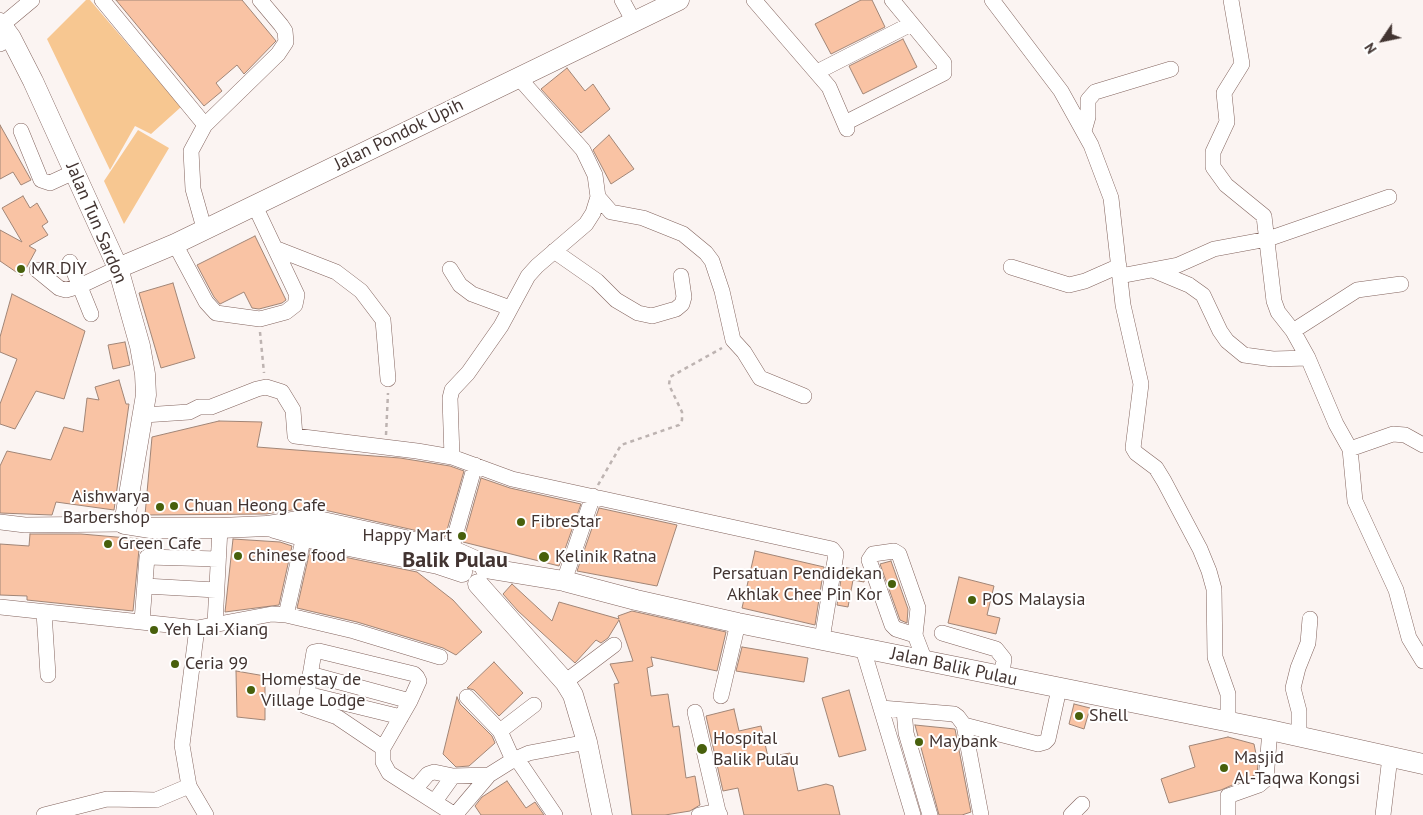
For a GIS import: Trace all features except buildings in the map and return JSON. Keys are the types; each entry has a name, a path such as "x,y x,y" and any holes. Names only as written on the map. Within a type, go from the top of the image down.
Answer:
{"main road":[{"name":"Jalan Pondok Upih","path":"118,268 175,244 204,228 519,78 634,22 666,3"},
{"name":"Jalan Tun Sardon","path":"3,32 56,129 118,268 140,346 145,374 144,415 124,524"},
{"name":"Jalan Balik Pulau","path":"124,524 149,528 220,528 267,526 309,519 451,550 475,571"},
{"name":"Jalan Balik Pulau","path":"267,526 304,536 475,571 564,581 636,600 738,623 822,639 1001,678 1270,730 1423,764"},
{"path":"475,571 565,682 573,695 587,742 602,815"}],"street":[{"path":"3,32 32,0"},
{"path":"102,0 204,125"},
{"path":"204,228 193,189 192,151 204,125 278,54 286,42 285,31 260,0"},
{"path":"622,0 634,22"},
{"path":"761,3 829,87 846,126 940,76 945,68 944,63 892,0"},
{"path":"992,0 1062,91 1084,131 1111,198 1123,305 1141,384 1133,448 1136,453 1156,468 1200,549 1209,571 1214,589 1215,657 1228,694 1228,722"},
{"path":"1231,0 1242,64 1224,93 1227,122 1211,158 1213,167 1226,185 1264,216 1268,239 1271,289 1274,301 1278,312 1293,330 1308,358 1336,424 1350,449 1355,501 1396,590 1409,638 1423,661"},
{"path":"817,72 911,24"},
{"path":"1084,131 1088,117 1088,100 1095,92 1171,69"},
{"path":"452,457 450,398 452,390 468,373 502,326 528,276 586,224 593,213 598,197 595,175 583,150 519,78"},
{"path":"20,131 41,180 50,183 74,172"},
{"path":"598,197 611,212 643,218 682,234 706,253 712,261 722,291 733,340 744,352 760,378 804,396"},
{"path":"1011,267 1069,285 1120,271 1153,270 1178,265 1214,248 1268,239 1389,197"},
{"path":"175,244 206,302 216,313 260,320 286,312 295,305 296,295 254,204"},
{"path":"276,249 336,272 361,291 383,320 388,379"},
{"path":"554,252 597,282 616,300 638,313 652,316 676,309 682,304 684,296 681,276"},
{"path":"70,262 91,314"},
{"path":"37,270 59,288 66,290 80,286 118,268"},
{"path":"450,268 460,285 472,294 510,308"},
{"path":"1153,270 1189,285 1203,295 1220,331 1227,341 1244,355 1273,359 1308,358"},
{"path":"1293,330 1344,296 1357,290 1401,284"},
{"path":"144,415 189,412 199,407 211,407 266,387 282,392 293,410 295,436 452,457 512,479 832,549 836,554 822,639"},
{"path":"1350,449 1393,434 1405,435 1423,445"},
{"path":"451,550 475,465"},
{"path":"564,581 593,496"},
{"path":"0,522 25,525 124,524"},
{"path":"214,624 220,528"},
{"path":"286,615 304,536"},
{"path":"915,634 896,629 892,625 869,560 873,554 894,551 899,554 918,608 915,634 925,661"},
{"path":"142,621 147,557 218,559"},
{"path":"145,586 216,590"},
{"path":"0,607 197,628 272,614 286,615 354,631 440,657"},
{"path":"44,612 48,675"},
{"path":"1299,736 1299,711 1294,688 1298,668 1308,643 1310,619"},
{"path":"721,696 738,623"},
{"path":"197,628 182,745 189,786 206,815"},
{"path":"942,633 996,649 1004,659 1001,678"},
{"path":"565,682 614,645"},
{"path":"863,649 913,815"},
{"path":"383,748 337,717 307,708 305,703 313,654 319,650 414,674 419,681 410,701 383,748 383,762 389,773 455,815 489,775 515,760 529,753 587,742"},
{"path":"310,674 410,701"},
{"path":"964,725 1038,744 1045,742 1048,740 1059,689"},
{"path":"307,694 400,717"},
{"path":"466,697 500,731 515,760 555,815"},
{"path":"500,731 534,705"},
{"path":"881,708 954,714 964,725 982,815"},
{"path":"904,710 906,733 930,815"},
{"path":"695,712 719,813 699,815"},
{"path":"1228,815 1228,796 1259,785 1266,778 1270,730"},
{"path":"1383,815 1390,757"},
{"path":"415,789 431,772 453,776 489,775"},
{"path":"435,801 453,776"},
{"path":"44,815 107,799 156,800 189,786"},
{"path":"1071,815 1082,804"}],"path":[{"path":"260,320 266,387"},
{"path":"593,496 621,445 629,440 674,428 682,420 682,412 669,385 670,376 733,340"},
{"path":"385,447 388,379"}],"shaded area":[{"path":"86,0 90,0 181,107 151,134 135,126 110,170 47,39"},
{"path":"138,130 169,148 124,224 104,181"}],"place":[{"name":"MR.DIY","path":"21,269"},
{"name":"Chuan Heong Cafe","path":"174,506"},
{"name":"Aishwarya Barbershop","path":"160,507"},
{"name":"FibreStar","path":"521,522"},
{"name":"Happy Mart","path":"462,536"},
{"name":"Green Cafe","path":"108,544"},
{"name":"chinese food","path":"238,556"},
{"name":"Kelinik Ratna","path":"544,557"},
{"name":"Persatuan Pendidekan Akhlak Chee Pin Kor","path":"892,584"},
{"name":"POS Malaysia","path":"972,600"},
{"name":"Yeh Lai Xiang","path":"154,630"},
{"name":"Ceria 99","path":"175,664"},
{"name":"Homestay de Village Lodge","path":"251,690"},
{"name":"Shell","path":"1079,716"},
{"name":"Maybank","path":"919,742"},
{"name":"Hospital Balik Pulau","path":"702,749"},
{"name":"Masjid Al-Taqwa Kongsi","path":"1224,768"}],"district":[{"name":"Balik Pulau","path":"455,561"}]}
